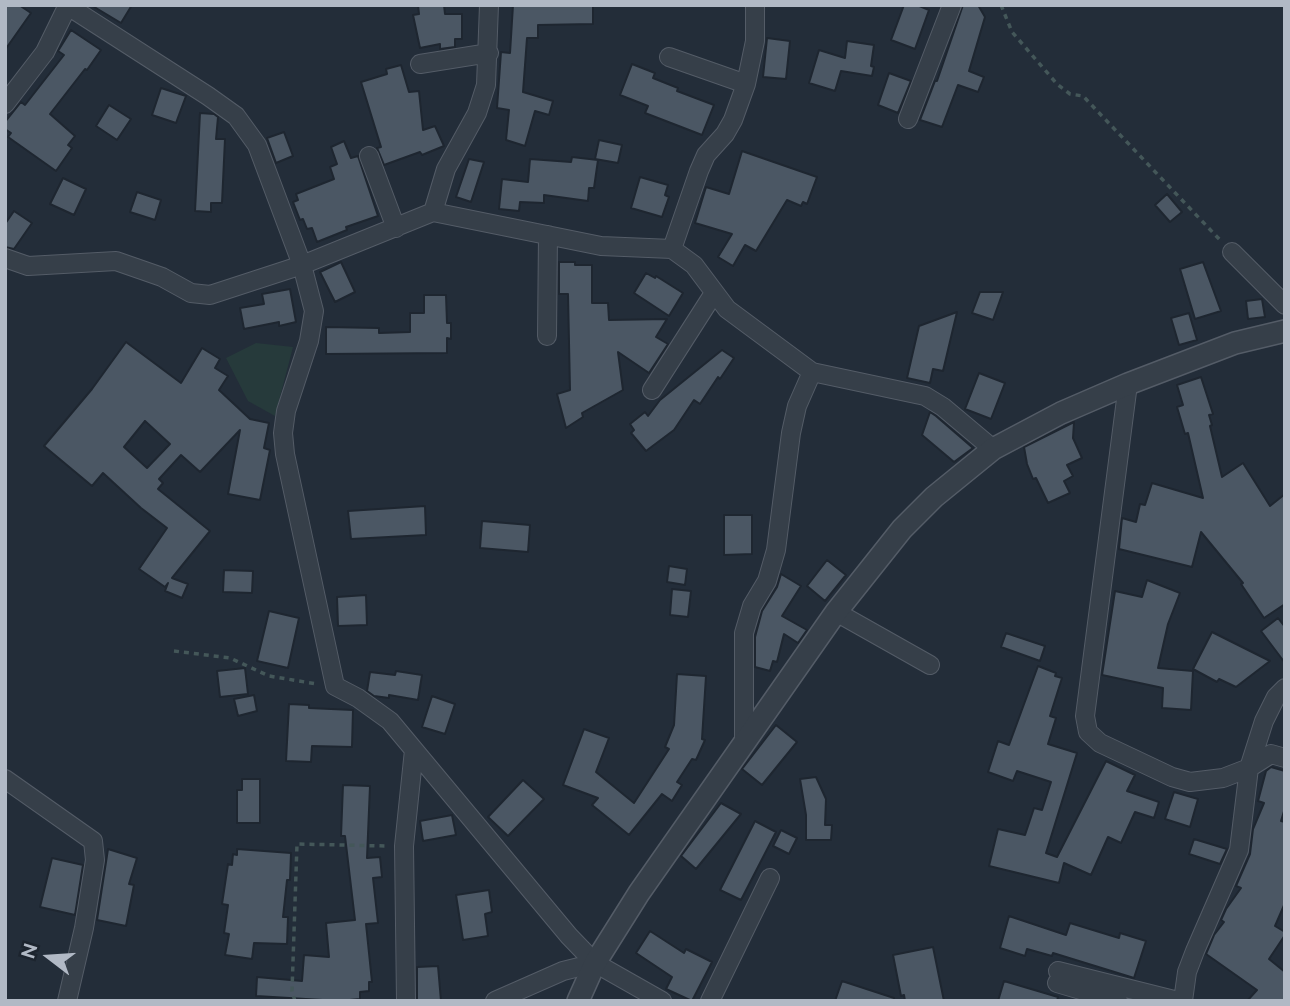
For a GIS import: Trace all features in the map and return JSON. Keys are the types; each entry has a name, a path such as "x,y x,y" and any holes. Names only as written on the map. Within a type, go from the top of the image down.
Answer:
{"street":[{"path":"433,212 446,169 477,113 486,85 489,5"},
{"path":"672,249 706,155 733,120 746,84 755,41 755,5"},
{"path":"908,119 952,5"},
{"path":"5,104 11,83 46,52 68,6 208,96 236,117 257,145 302,265 313,312 309,341 286,411 283,433 285,454 334,686 358,698 390,722 569,936 596,963 662,1001"},
{"path":"420,64 489,53"},
{"path":"669,57 746,84"},
{"path":"369,156 396,228"},
{"path":"5,258 29,266 116,261 162,276 191,293 210,295 302,265 433,212 618,248 672,249 694,265 727,309 812,372 925,396 943,407 993,449"},
{"path":"547,336 548,235"},
{"path":"1232,252 1285,305"},
{"path":"652,390 714,293"},
{"path":"578,1001 596,963 639,893 836,612 902,529 934,497 993,449 1061,413 1235,343 1285,331"},
{"path":"744,744 744,633 752,606 767,581 776,550 791,433 797,406 812,372"},
{"path":"1128,384 1085,716 1088,732 1100,743 1172,777 1190,782 1223,778 1249,768 1271,754 1285,758"},
{"path":"836,612 930,665"},
{"path":"1183,1001 1195,951 1239,850 1249,768 1264,722 1276,697 1285,688"},
{"path":"406,1001 404,846 414,750"},
{"path":"5,779 93,841 95,859 84,928 67,1001"},
{"path":"710,1001 770,878"},
{"path":"495,1001 563,971 596,963"},
{"path":"1118,1001 1058,977 1178,1001"}],"path":[{"path":"1001,5 1012,32 1057,84 1070,93 1083,96 1232,252"},
{"path":"174,651 230,658 282,680 334,686"},
{"path":"295,1001 292,991 297,844 404,846"}],"green space":[{"path":"256,343 293,347 275,416 248,401 226,358"}],"building":[{"path":"5,5 19,5 31,13 5,50"},
{"path":"91,5 132,5 121,23"},
{"path":"418,5 444,5 445,14 462,14 462,39 455,39 455,47 440,49 440,44 420,48 413,15 419,14"},
{"path":"513,5 593,5 593,24 538,25 538,38 527,38 523,92 553,101 549,115 535,111 525,146 506,140 509,110 497,108 501,52 510,53"},
{"path":"904,5 917,5 929,10 915,49 891,40"},
{"path":"963,5 978,5 985,17 969,71 984,77 978,92 958,85 942,127 920,120 937,81"},
{"path":"71,30 101,50 50,114 75,136 68,145 72,148 56,171 8,137 11,133 5,129 5,122 21,102 25,105 64,55 58,51"},
{"path":"767,38 790,41 786,79 763,77"},
{"path":"847,41 874,45 872,76 841,71 835,91 809,83 819,50 845,58"},
{"path":"632,64 655,73 653,78 678,88 677,91 714,105 702,135 645,113 648,106 620,95"},
{"path":"401,65 409,92 419,91 423,130 435,126 444,146 384,165 377,148 381,147 361,82 387,74 386,69"},
{"path":"889,73 911,81 898,113 878,105"},
{"path":"161,88 186,96 176,123 152,115"},
{"path":"109,105 131,119 117,140 96,126"},
{"path":"200,113 218,117 216,139 225,139 222,203 211,203 211,212 195,211"},
{"path":"284,132 293,156 276,163 267,138"},
{"path":"599,140 622,145 618,163 595,159"},
{"path":"344,141 351,158 358,156 378,216 346,227 347,230 317,242 312,228 307,229 303,219 300,220 293,202 298,200 296,194 334,179 330,167 337,164 331,147"},
{"path":"742,151 817,177 807,204 803,202 801,206 787,200 756,251 745,245 733,266 718,257 732,234 695,223 706,187 729,194"},
{"path":"572,157 598,160 594,188 589,188 588,201 544,195 544,203 520,202 519,211 499,209 502,179 528,182 530,159 571,162"},
{"path":"469,159 484,162 471,202 456,197"},
{"path":"640,177 668,185 665,195 669,197 662,217 631,208"},
{"path":"63,178 86,189 74,215 50,204"},
{"path":"137,192 161,200 155,220 130,212"},
{"path":"1167,194 1182,212 1170,222 1155,205"},
{"path":"14,211 32,223 14,249 5,247 5,224"},
{"path":"341,262 355,292 335,302 320,272"},
{"path":"559,262 592,265 592,303 608,303 609,320 667,319 656,337 668,344 649,373 618,352 623,390 582,413 583,417 566,428 557,394 570,390 568,294 559,294"},
{"path":"1203,262 1221,311 1195,319 1180,269"},
{"path":"646,273 655,278 656,276 683,293 669,316 634,293"},
{"path":"290,289 296,322 279,326 279,322 244,329 240,308 264,304 262,294"},
{"path":"980,292 1003,292 993,320 972,313"},
{"path":"424,295 446,295 447,323 451,323 451,339 447,338 447,353 326,354 326,327 379,328 379,333 410,332 410,313 424,313"},
{"path":"1262,299 1265,317 1248,319 1246,301"},
{"path":"957,312 943,371 933,369 930,383 907,378 919,326"},
{"path":"1189,313 1197,340 1179,345 1171,318"},
{"path":"126,342 181,383 202,348 220,359 215,368 228,376 219,390 250,419 269,423 264,448 270,450 260,500 228,494 240,430 200,472 181,455 159,479 163,483 158,489 210,531 172,578 188,584 182,598 165,591 168,583 165,587 139,569 167,528 103,473 92,486 44,446 92,389","holes":["145,421 170,444 147,468 124,447"]},
{"path":"722,350 734,358 720,379 718,377 700,404 694,400 674,430 646,451 631,433 634,430 630,424 645,412 648,416 660,400"},
{"path":"979,373 1005,383 991,419 965,409"},
{"path":"1201,377 1213,414 1209,415 1210,426 1222,477 1243,463 1270,506 1285,494 1285,604 1264,618 1241,584 1243,583 1201,532 1192,567 1119,549 1122,518 1136,522 1140,504 1145,505 1152,483 1203,498 1188,433 1185,434 1177,407 1183,405 1177,385"},
{"path":"930,412 973,448 954,462 922,435"},
{"path":"1074,422 1073,438 1082,458 1067,465 1073,476 1064,481 1070,493 1048,503 1036,478 1033,479 1024,447"},
{"path":"425,506 426,535 351,539 348,511"},
{"path":"724,515 752,515 752,554 724,555"},
{"path":"482,521 530,525 528,552 480,548"},
{"path":"827,560 846,575 825,601 807,586"},
{"path":"669,566 687,569 685,585 667,582"},
{"path":"224,570 253,571 252,593 223,592"},
{"path":"781,574 801,586 782,616 807,630 798,643 784,634 777,662 773,661 770,671 755,667 755,637 762,611 777,587"},
{"path":"1147,580 1180,593 1168,624 1158,668 1193,671 1191,710 1162,708 1163,688 1102,675 1115,591 1142,597"},
{"path":"672,589 691,591 688,617 670,615"},
{"path":"366,595 367,625 338,626 337,597"},
{"path":"269,611 299,618 288,668 257,661"},
{"path":"1278,618 1285,627 1285,663 1261,631"},
{"path":"1212,632 1270,661 1236,687 1219,679 1217,682 1193,669"},
{"path":"1006,633 1045,646 1040,661 1001,647"},
{"path":"1038,666 1062,678 1050,716 1056,718 1048,744 1077,753 1046,853 1057,857 1106,761 1135,775 1127,791 1159,802 1154,818 1135,812 1121,843 1108,837 1091,875 1064,863 1059,883 989,866 998,829 1025,835 1034,808 1042,810 1051,782 1017,771 1013,781 988,772 998,741 1009,745"},
{"path":"245,668 248,694 220,697 217,671"},
{"path":"396,671 422,675 418,700 389,695 389,698 374,696 367,691 370,672 395,675"},
{"path":"677,674 706,676 702,739 705,740 696,760 692,759 677,782 682,785 672,801 662,794 629,835 592,805 598,798 563,785 584,729 609,738 596,772 634,803 669,749 665,747 674,725"},
{"path":"254,695 257,711 238,716 234,699"},
{"path":"432,696 455,704 445,734 422,727"},
{"path":"289,704 309,705 309,708 353,710 352,747 312,746 311,762 286,761"},
{"path":"776,725 797,742 762,785 742,769"},
{"path":"1271,767 1285,771 1285,808 1281,821 1285,822 1285,903 1275,926 1285,932 1285,935 1269,959 1285,972 1285,1001 1247,1001 1257,990 1206,954 1214,935 1224,922 1221,920 1226,909 1241,888 1236,886 1250,854 1253,829 1264,803 1258,801 1266,771"},
{"path":"816,777 826,799 825,825 832,825 831,840 806,840 806,815 800,779"},
{"path":"242,779 260,779 260,823 237,823 237,790 242,790"},
{"path":"523,780 544,799 508,836 488,817"},
{"path":"343,785 370,786 367,858 380,857 382,877 373,878 378,923 366,924 372,982 369,982 369,991 360,992 360,999 339,1001 256,996 257,977 302,981 304,955 329,957 326,923 355,920 345,836 341,836"},
{"path":"1174,792 1198,799 1190,827 1165,819"},
{"path":"721,803 741,814 696,869 681,856"},
{"path":"452,815 456,835 423,841 420,821"},
{"path":"755,821 776,832 741,900 720,890"},
{"path":"781,830 797,838 789,854 773,846"},
{"path":"1194,839 1227,849 1220,864 1189,854"},
{"path":"108,849 137,858 129,884 134,885 126,926 97,920"},
{"path":"237,849 291,853 290,880 287,880 283,917 288,917 287,944 254,943 252,959 225,955 229,934 224,933 228,905 222,904 228,864 232,865 233,854 237,855"},
{"path":"52,858 83,865 75,915 40,907"},
{"path":"489,890 492,912 485,914 488,936 463,940 456,895"},
{"path":"1009,916 1066,935 1070,923 1119,938 1120,933 1146,941 1134,978 1053,953 1052,956 1027,949 1025,956 1000,948"},
{"path":"650,931 684,953 686,949 712,962 692,1001 666,989 672,977 636,953"},
{"path":"933,947 944,1001 905,1001 904,995 901,996 893,955"},
{"path":"438,966 441,1001 417,1001 417,967"},
{"path":"842,981 894,998 894,1001 835,1001"},
{"path":"1004,981 1058,997 1057,1001 998,1001"}]}
